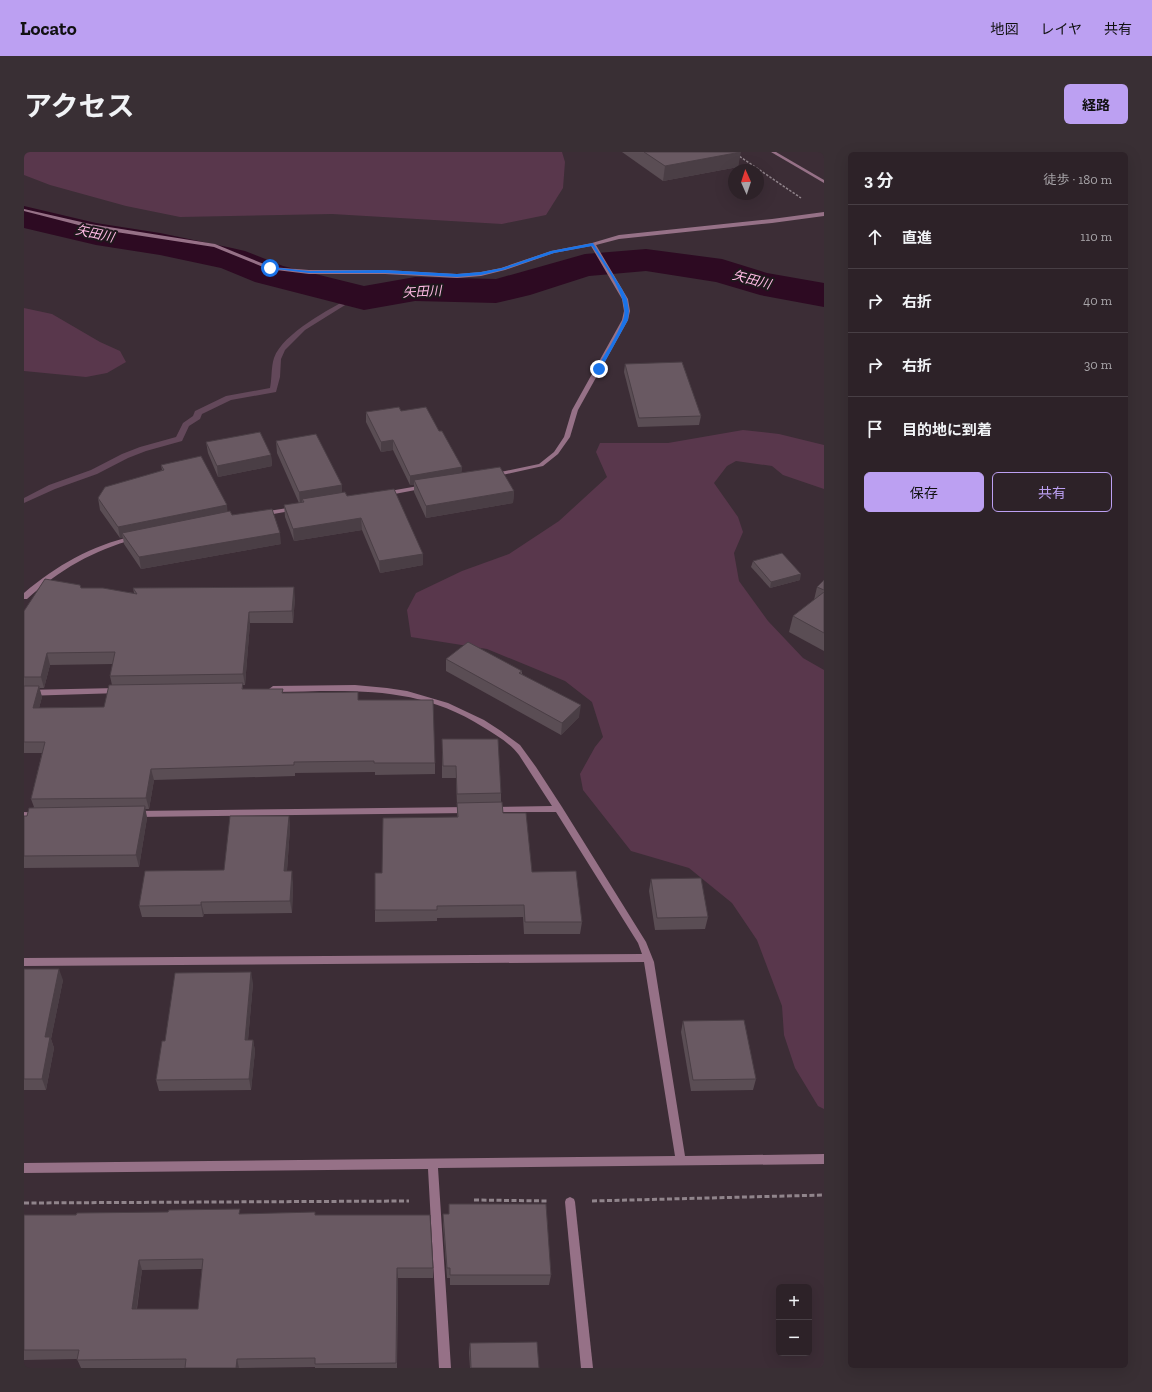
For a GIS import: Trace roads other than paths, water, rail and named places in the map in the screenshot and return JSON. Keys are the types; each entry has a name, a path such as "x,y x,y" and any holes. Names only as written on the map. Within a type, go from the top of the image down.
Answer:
{"street":[{"path":"773,152 824,182"},
{"path":"24,210 90,226 215,246 270,268 309,272 385,272 457,276 481,274 503,269 553,252 619,237 764,222 824,213"},
{"path":"484,477 541,465 556,453 567,437 575,410 625,320 627,311 625,299 593,244"},
{"path":"375,495 430,486"},
{"path":"258,515 297,508"},
{"path":"24,597 64,566 83,556 102,548 137,538"},
{"path":"263,690 366,688 397,692 434,701 463,712 490,728 515,746 533,769 559,809 642,942 648,958 682,1161"},
{"path":"24,693 127,691"},
{"path":"128,814 559,809"},
{"path":"24,815 48,814"},
{"path":"24,962 648,958"},
{"path":"24,1168 824,1159"},
{"path":"433,1164 445,1368"},
{"path":"570,1202 587,1368"}],"waterway":[{"name":"矢田川","path":"24,217 96,234 160,244 232,259 269,274 364,298 415,289 496,291 516,287 585,265 646,260 722,271 760,283 824,295"},
{"path":"24,501 52,487 94,472 125,456 143,449 179,439 186,425 197,417 198,413 229,398 273,390 276,377 277,359 282,349 303,329 355,297"}]}
